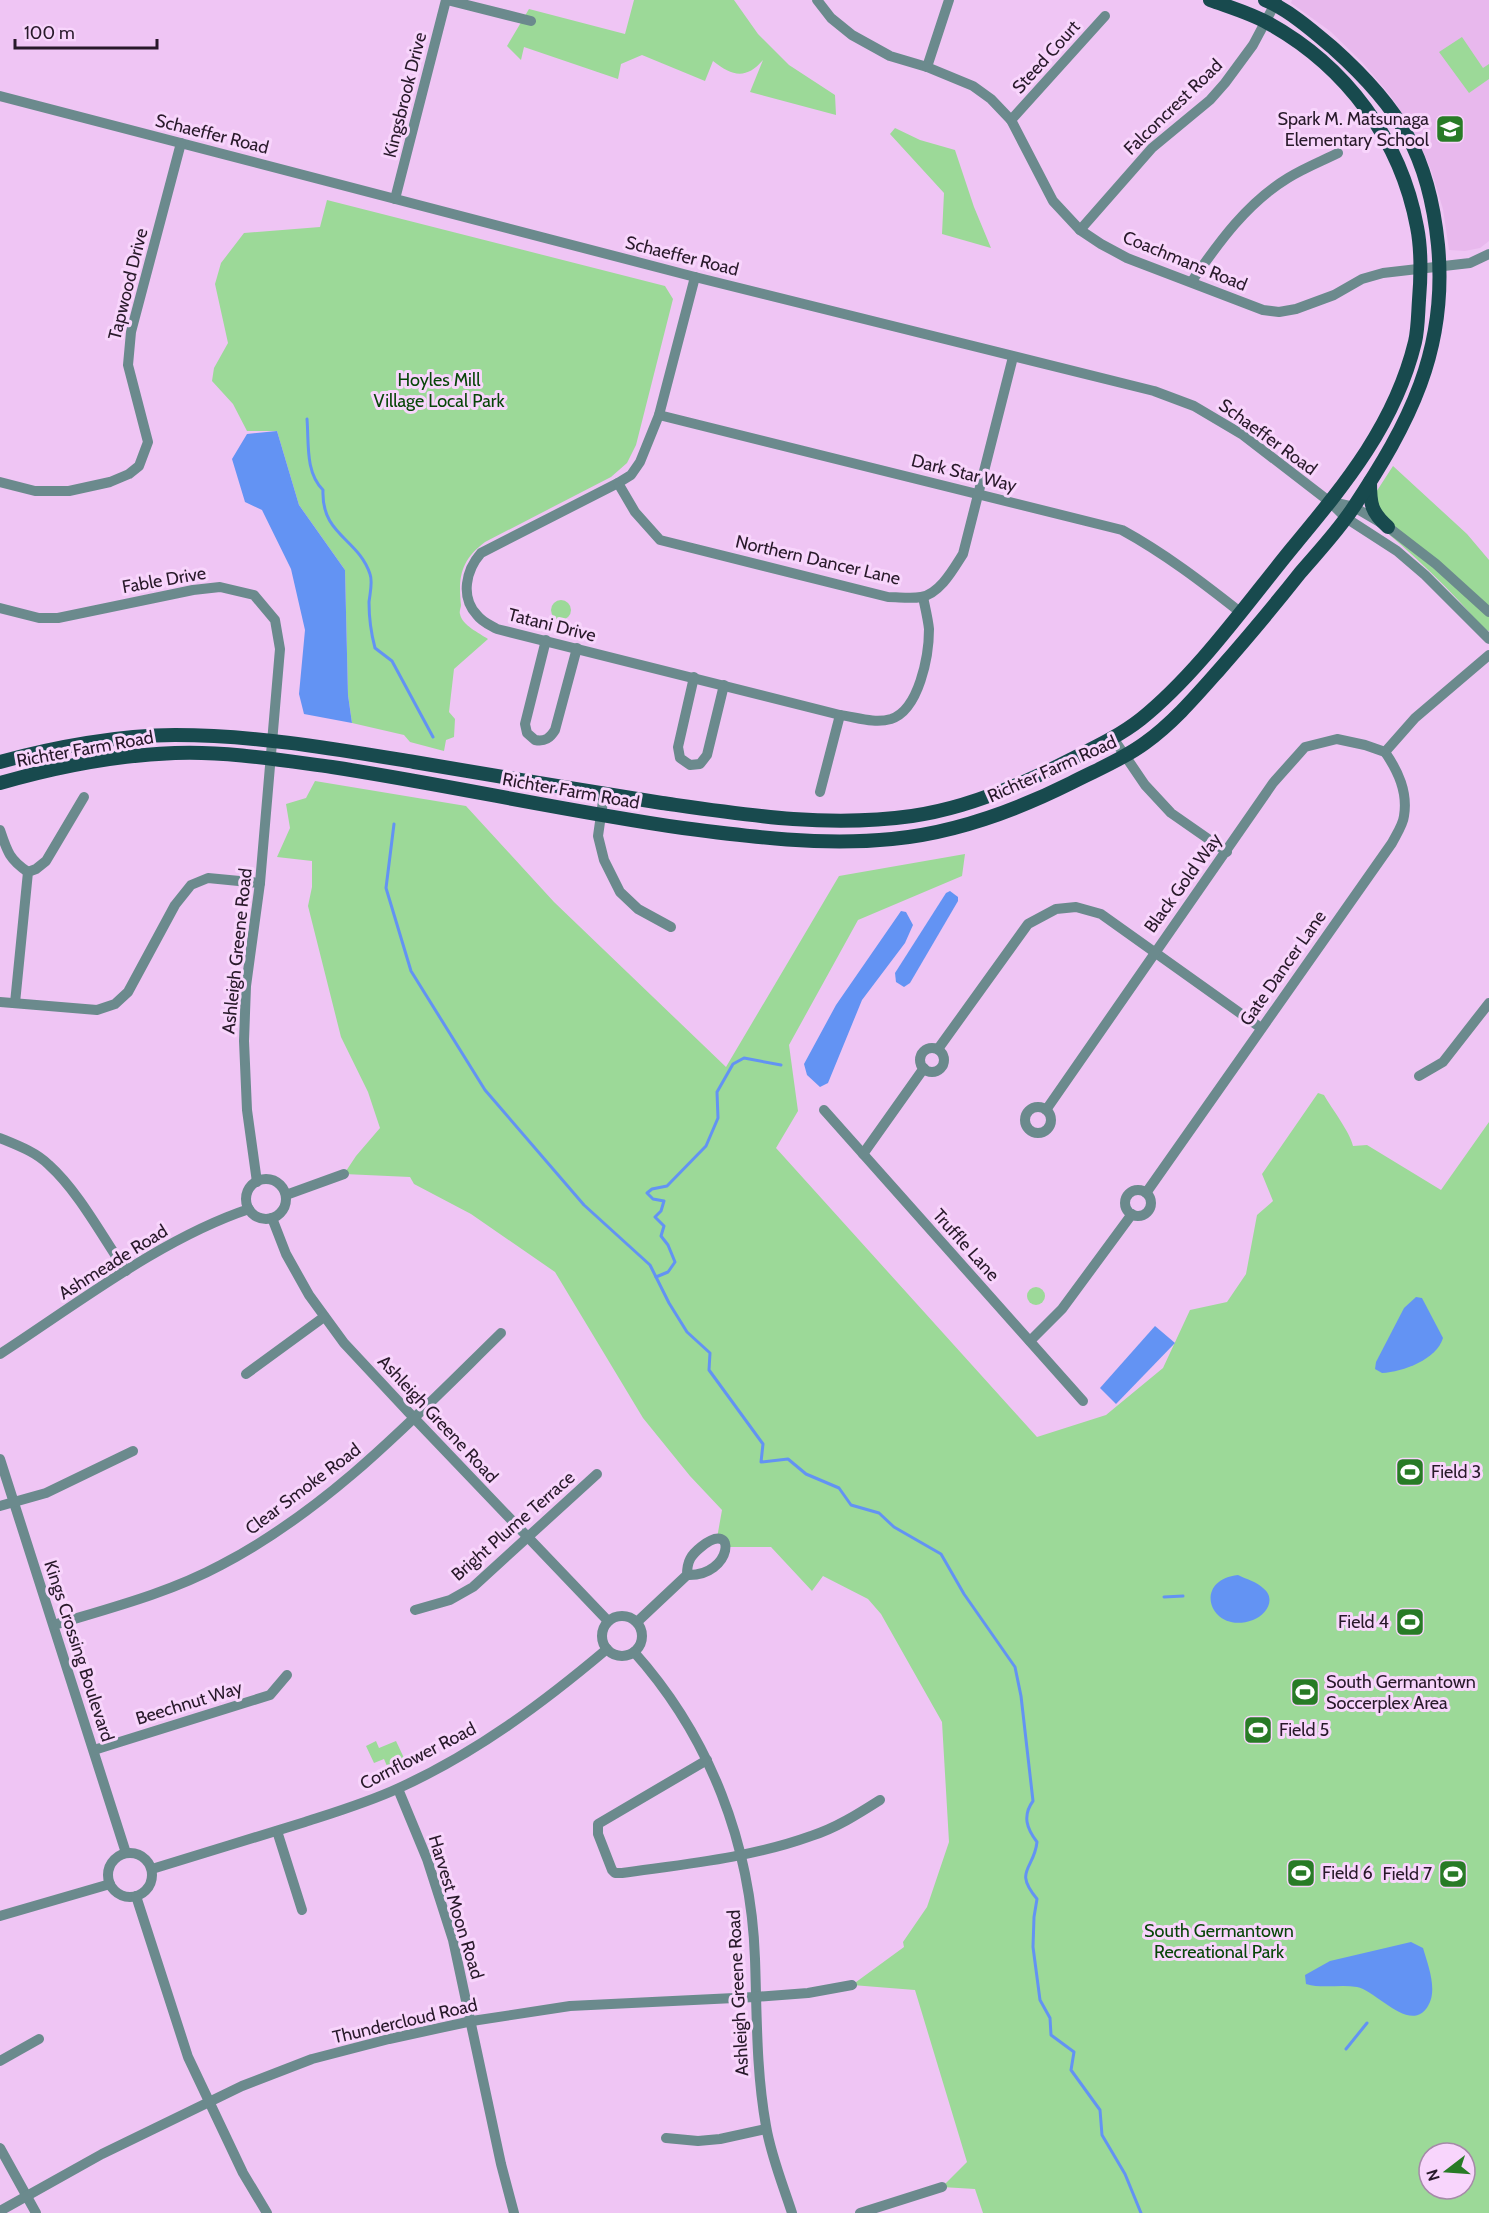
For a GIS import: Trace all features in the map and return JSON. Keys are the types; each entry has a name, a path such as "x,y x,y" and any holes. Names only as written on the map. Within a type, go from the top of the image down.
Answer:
{"main road":[{"name":"Richter Farm Road","path":"0,762 94,742 173,735 273,740 532,780 604,794 799,821 859,821 916,816 962,805 1030,780 1113,738 1139,721 1179,686 1330,502 1384,425 1397,399 1416,337 1421,269 1419,234 1411,198 1400,166 1385,136 1350,88 1310,50 1265,21 1210,0"},
{"name":"Richter Farm Road","path":"0,783 106,760 176,753 271,759 380,774 706,831 802,842 892,839 974,823 1038,799 1125,757 1150,740 1190,703 1350,513 1411,407 1426,373 1439,305 1440,267 1435,219 1425,172 1402,123 1365,76 1320,37 1272,1"},
{"path":"1370,481 1371,506 1376,516 1388,527"}],"street":[{"path":"446,0 531,21"},
{"name":"Kingsbrook Drive","path":"396,199 446,0"},
{"name":"Coachmans Road","path":"817,0 831,18 852,36 890,56 927,67 973,86 991,99 1011,120 1053,201 1080,230 1127,258 1263,310 1279,312 1314,304 1362,279 1383,273 1470,263 1489,254"},
{"path":"927,67 949,0"},
{"name":"Falconcrest Road","path":"1080,230 1152,147 1210,100 1225,83 1253,45 1272,1"},
{"name":"Steed Court","path":"1011,120 1105,16"},
{"name":"Schaeffer Road","path":"0,96 695,277 1154,391 1194,405 1243,435 1330,502 1350,513 1388,527 1444,570 1489,612"},
{"name":"Tapwood Drive","path":"0,482 35,491 69,491 110,482 129,474 139,466 148,442 128,365 131,332 181,143"},
{"path":"1192,281 1216,246 1245,213 1289,177 1338,153"},
{"name":"Tatani Drive","path":"695,277 659,415 640,462 631,475 618,483 481,553 470,568 467,590 469,602 475,614 497,629 694,676 840,715 878,721 891,719 904,712 914,698 927,650 929,628 923,597"},
{"name":"Northern Dancer Lane","path":"618,483 635,512 660,540 888,597 923,597 937,588 950,574 963,554 1013,357"},
{"name":"Dark Star Way","path":"659,415 1122,530 1145,542 1194,576 1240,612"},
{"name":"Schaeffer Road","path":"1350,513 1425,574 1489,639"},
{"name":"Fable Drive","path":"0,608 39,618 58,618 193,590 220,587 254,595 274,620 280,649 271,759"},
{"path":"546,640 525,724 527,733 536,740 546,740 555,730 577,648"},
{"path":"1385,752 1415,718 1489,655"},
{"path":"694,676 678,747 680,758 690,765 700,764 707,755 724,685"},
{"path":"820,792 840,715"},
{"path":"1113,738 1145,785 1171,813 1227,852"},
{"name":"Black Gold Way","path":"1046,1110 1273,783 1305,747 1337,740 1365,745 1385,752"},
{"name":"Gate Dancer Lane","path":"1146,1193 1392,843 1404,818 1404,793 1397,771 1385,752"},
{"name":"Ashleigh Greene Road","path":"257,1182 247,1110 244,1041 246,986 260,883 271,759"},
{"path":"604,794 598,836 604,860 620,892 638,909 670,927"},
{"path":"28,872 46,861 84,797"},
{"path":"0,830 8,854 14,862 28,872"},
{"path":"15,1003 28,872"},
{"path":"0,1002 97,1010 115,1005 128,992 175,905 191,885 208,878 260,883"},
{"path":"938,1049 1028,924 1056,909 1076,907 1101,914 1261,1028"},
{"path":"1419,1076 1443,1062 1489,1003"},
{"path":"929,1048 938,1049 944,1058 942,1067 934,1072 924,1068 920,1064 922,1054 929,1048"},
{"path":"863,1154 924,1068"},
{"name":"Truffle Lane","path":"824,1110 1083,1401"},
{"path":"0,1138 21,1146 48,1163 66,1183 126,1271"},
{"path":"286,1195 344,1174"},
{"path":"267,1179 281,1186 286,1195 285,1208 278,1216 267,1220 259,1218 249,1209 246,1199 249,1189 257,1182 267,1179"},
{"name":"Gate Dancer Lane","path":"1137,1190 1146,1193 1151,1202 1148,1212 1138,1216 1131,1214 1126,1203 1129,1194 1137,1190"},
{"name":"Ashmeade Road","path":"0,1354 126,1271 200,1228 249,1209"},
{"name":"Gate Dancer Lane","path":"1030,1341 1062,1309 1131,1214"},
{"name":"Ashleigh Greene Road","path":"272,1218 286,1254 324,1317 414,1418 608,1621"},
{"path":"246,1374 324,1317"},
{"name":"Clear Smoke Road","path":"54,1625 158,1592 218,1566 284,1528 369,1461 501,1334"},
{"path":"0,1506 46,1493 133,1451"},
{"name":"Kings Crossing Boulevard","path":"0,1459 126,1853"},
{"name":"Bright Plume Terrace","path":"414,1611 450,1600 473,1587 597,1474"},
{"path":"637,1622 687,1575"},
{"path":"626,1616 637,1622 642,1635 639,1647 634,1652 623,1656 607,1650 602,1632 608,1621 626,1616"},
{"name":"Cornflower Road","path":"152,1869 347,1809 398,1789 457,1758 507,1727 564,1686 607,1650"},
{"name":"Ashleigh Greene Road","path":"634,1652 665,1689 693,1732 724,1801 740,1856 749,1903 755,1957 756,2046 766,2129 792,2213"},
{"name":"Beechnut Way","path":"94,1750 270,1695 287,1675"},
{"path":"707,1760 598,1824 598,1834 609,1865 615,1873 740,1856 812,1836 851,1818 880,1800"},
{"name":"Harvest Moon Road","path":"398,1789 427,1859 453,1940 489,2110 514,2213"},
{"path":"277,1831 302,1910"},
{"path":"126,1853 142,1856 152,1869 152,1880 146,1890 136,1896 121,1895 110,1884 108,1874 111,1864 117,1857 126,1853"},
{"path":"0,1916 110,1884"},
{"path":"136,1896 181,2036 208,2102 243,2173 267,2213"},
{"name":"Thundercloud Road","path":"0,2211 102,2154 208,2102 312,2059 389,2039 472,2022 570,2006 755,1997 808,1993 852,1985"},
{"path":"0,2061 39,2039"},
{"path":"666,2138 698,2141 720,2139 766,2129"},
{"path":"0,2148 36,2213"},
{"path":"860,2213 942,2187"}],"shaded area":[{"name":"Spark M. Matsunaga Elementary School","path":"1292,0 1489,0 1489,241 1480,248 1465,251 1449,250 1443,209 1431,170 1404,116 1390,95 1362,62 1330,31 1291,3"}],"green space":[{"path":"634,0 734,0 758,34 789,65 835,95 836,115 750,92 763,60 751,71 739,74 726,70 713,61 705,81 642,55 621,64 618,79 524,47 521,60 507,46 529,9 625,34"},
{"path":"1462,37 1483,68 1489,64 1489,79 1469,93 1439,52"},
{"path":"895,128 920,140 955,150 974,207 991,248 942,234 944,193 890,134"},
{"name":"Hoyles Mill Village Local Park","path":"327,200 665,286 673,299 636,445 627,463 611,477 485,542 466,562 460,586 461,618 467,625 488,639 454,669 449,712 455,719 454,737 446,740 444,751 410,742 404,735 352,723 348,695 345,570 299,505 277,431 247,431 233,404 212,381 214,368 228,343 215,284 221,263 244,233 320,227"},
{"path":"1393,466 1467,534 1489,560 1489,631 1485,630 1431,572 1371,519 1369,503"},
{"path":"561,600 568,603 571,610 568,617 561,620 554,617 551,610 554,603"},
{"name":"South Germantown Recreational Park","path":"315,781 466,806 554,902 726,1067 839,876 965,854 962,876 858,920 789,1045 798,1111 776,1148 1037,1437 1106,1415 1163,1368 1190,1310 1227,1302 1246,1274 1257,1215 1273,1201 1262,1174 1318,1093 1324,1095 1345,1127 1353,1146 1367,1145 1441,1190 1489,1122 1489,2213 983,2213 975,2189 942,2187 967,2162 915,1990 852,1985 904,1947 903,1942 927,1907 949,1842 942,1722 881,1614 868,1599 823,1576 812,1591 771,1547 726,1547 717,1538 722,1510 690,1476 643,1418 555,1272 471,1214 414,1184 410,1177 344,1174 380,1128 368,1092 341,1037 308,906 312,887 312,861 277,857 290,828 286,804 306,798"},
{"path":"1036,1287 1042,1290 1045,1296 1042,1302 1036,1305 1030,1302 1027,1296 1030,1290"},
{"path":"376,1741 379,1748 396,1741 404,1758 387,1766 384,1759 374,1763 366,1746"}],"water":[{"path":"277,431 299,505 345,570 348,695 352,723 304,714 299,694 305,630 291,569 262,510 245,502 232,459 247,434"},
{"path":"950,891 958,897 958,901 910,983 904,987 896,982 895,973 946,893"},
{"path":"901,911 906,912 913,925 905,943 862,1000 828,1083 820,1087 807,1075 804,1064 836,1005"},
{"path":"1416,1297 1422,1298 1443,1338 1440,1345 1427,1358 1418,1363 1400,1370 1382,1373 1375,1369 1376,1362 1404,1308"},
{"path":"1155,1326 1175,1343 1116,1404 1100,1388"},
{"path":"1238,1575 1261,1586 1267,1592 1269,1602 1266,1611 1258,1618 1238,1623 1226,1620 1217,1614 1212,1605 1211,1596 1214,1586 1223,1579"},
{"path":"1411,1942 1423,1948 1431,1977 1431,2000 1421,2014 1413,2016 1403,2014 1357,1987 1306,1984 1305,1975 1330,1961"}],"waterway":[{"path":"307,419 311,466 313,475 323,490 328,517 357,552 371,577 369,614 375,648 392,661 433,737"},
{"path":"394,824 386,888 411,971 485,1090 584,1205 650,1265 687,1332 710,1353 709,1370 763,1444 761,1462 788,1459 806,1474 839,1488 851,1505 879,1513 894,1527 941,1554 964,1594 1015,1667 1021,1696 1033,1801 1027,1822 1037,1842 1027,1870 1026,1882 1037,1899 1033,1947 1040,2000 1050,2018 1051,2035 1074,2052 1071,2070 1100,2110 1102,2135 1125,2174 1141,2213"},
{"path":"656,1277 668,1272 675,1262 668,1245 661,1236 664,1226 655,1217 661,1211 664,1201 653,1199 647,1193 652,1189 667,1186 706,1146 718,1118 717,1092 733,1064 744,1058 781,1065"},
{"path":"1164,1597 1183,1596"},
{"path":"1346,2049 1367,2023"}],"place":[{"name":"Spark M. Matsunaga Elementary School","path":"1450,129"},
{"name":"Field 3","path":"1410,1472"},
{"name":"Field 4","path":"1410,1622"},
{"name":"South Germantown Soccerplex Area","path":"1305,1692"},
{"name":"Field 5","path":"1258,1730"},
{"name":"Field 6","path":"1301,1873"},
{"name":"Field 7","path":"1453,1874"}]}
